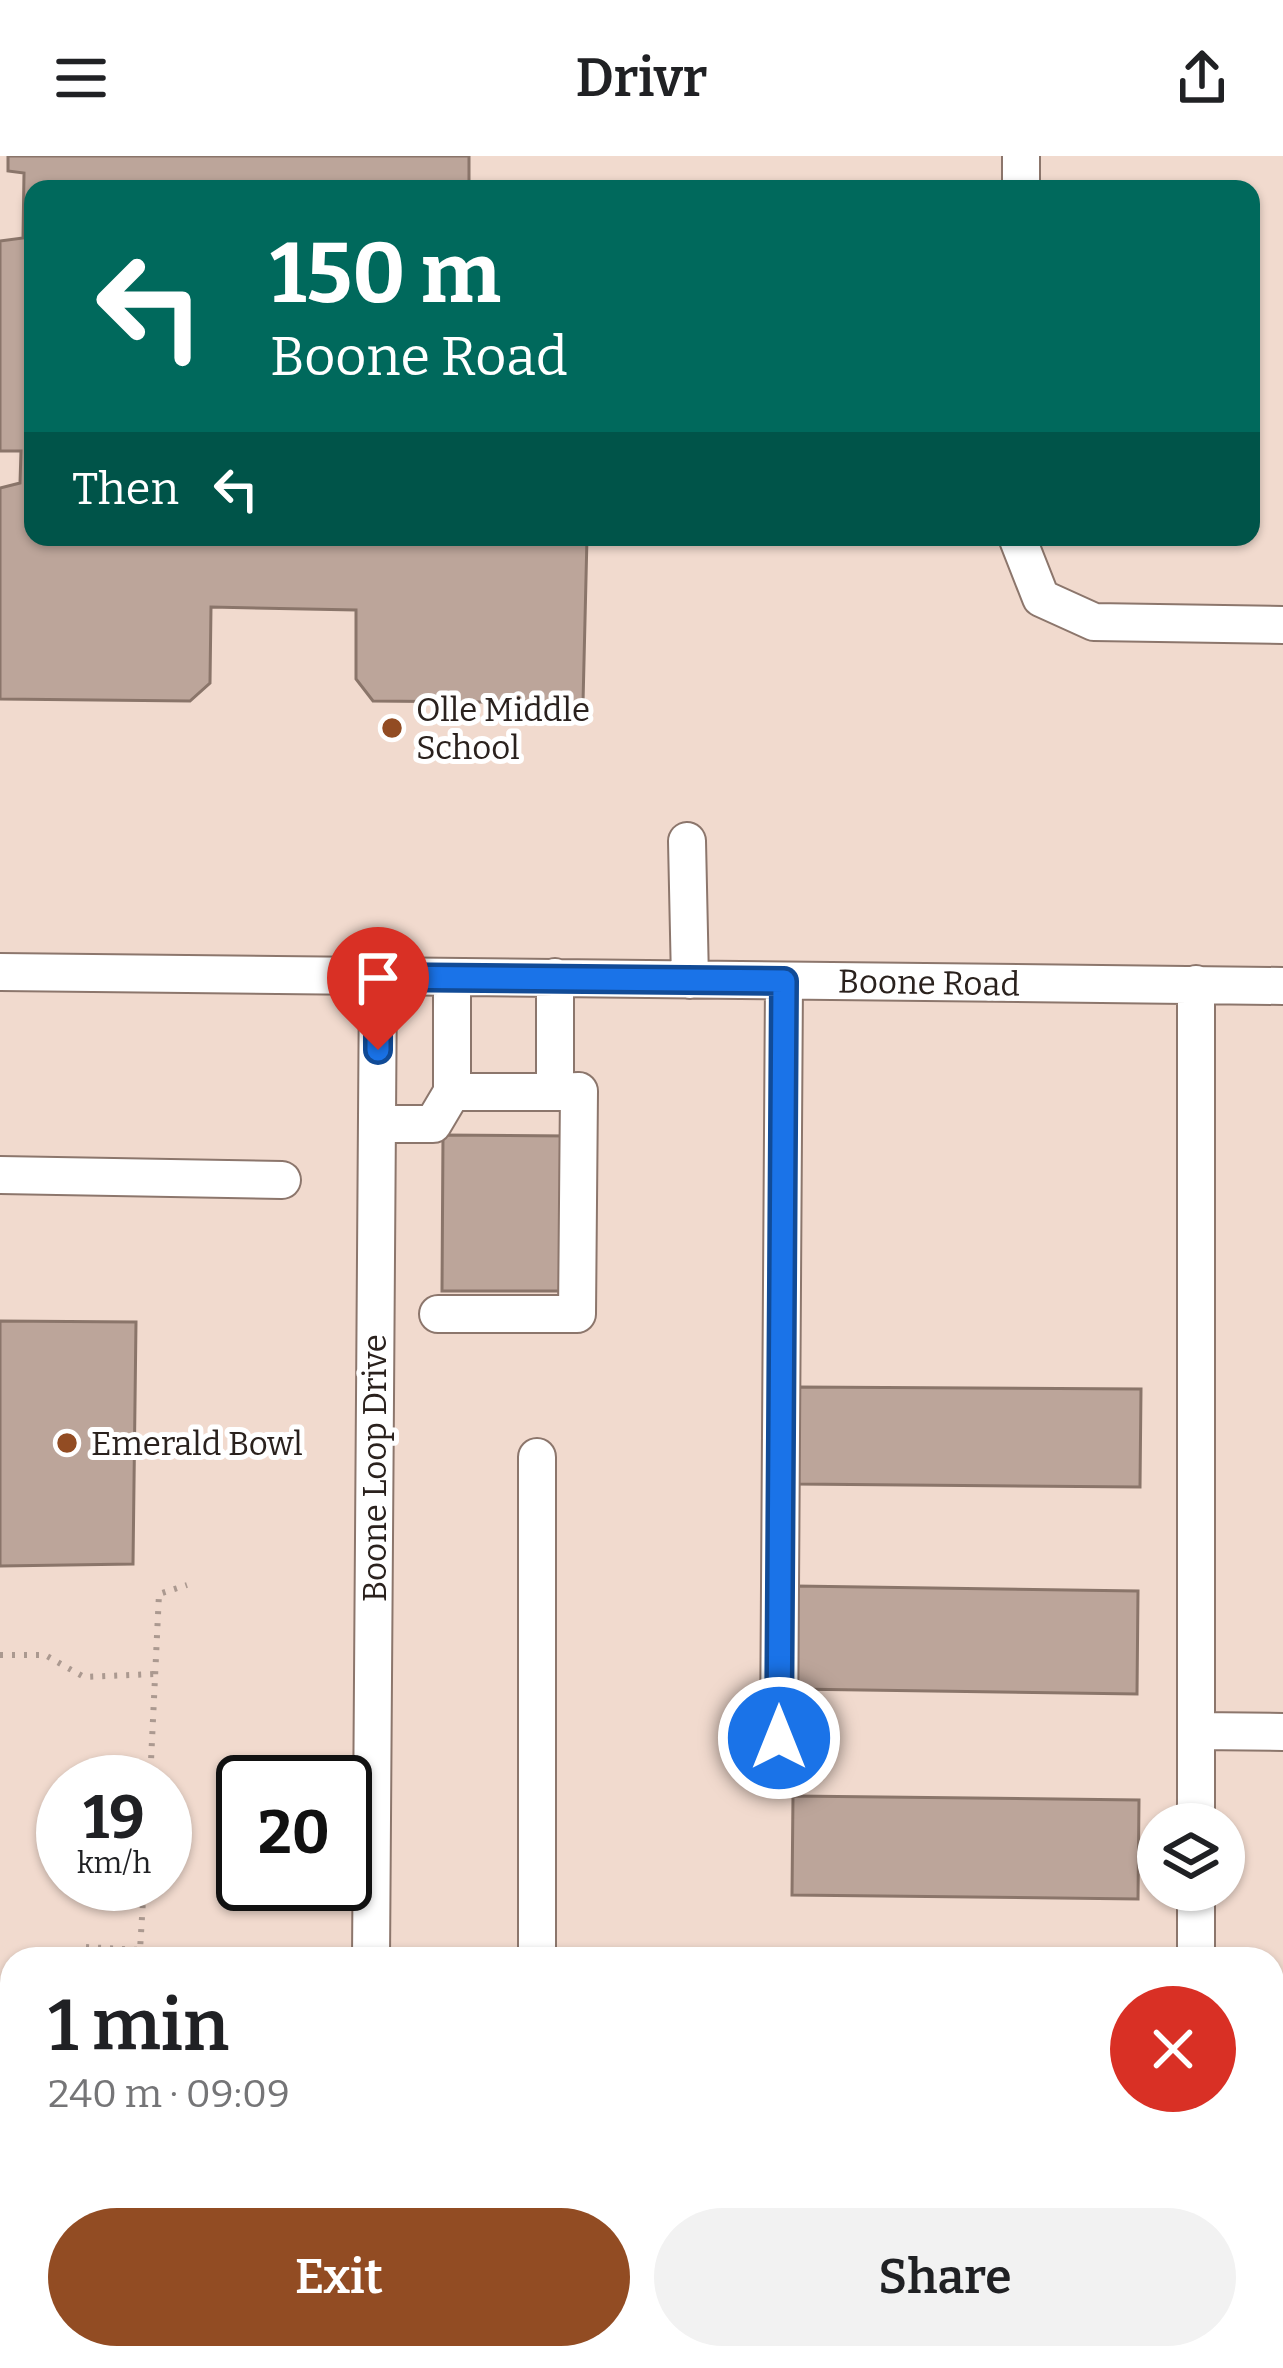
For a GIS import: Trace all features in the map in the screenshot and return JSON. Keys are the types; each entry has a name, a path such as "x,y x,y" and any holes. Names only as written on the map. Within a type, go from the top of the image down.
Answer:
{"street":[{"path":"1021,546 1041,598 1094,622 1283,626"},
{"path":"687,841 690,980"},
{"name":"Boone Road","path":"0,972 1283,986"},
{"name":"Boone Loop Drive","path":"370,1947 378,977"},
{"path":"554,1093 555,977"},
{"path":"377,1124 433,1124 452,1092 452,978"},
{"path":"779,1738 784,981"},
{"path":"1196,985 1196,1803"},
{"path":"438,1314 577,1314 579,1091 452,1092"},
{"path":"0,1175 282,1180"},
{"path":"537,1457 537,1947"},
{"path":"1197,1731 1283,1732"},
{"path":"1196,1911 1196,1947"}],"path":[{"path":"152,1755 159,1594 187,1585"},
{"path":"0,1655 45,1655 84,1677 156,1674"},
{"path":"140,1947 142,1911"}],"building":[{"path":"8,156 469,156 469,180 24,180 24,546 587,546 583,703 373,701 356,679 356,610 211,607 210,683 190,701 0,699 0,488 20,483 21,451 0,451 0,241 23,238 24,173 8,171"},
{"path":"443,1135 569,1136 568,1291 442,1291"},
{"name":"Emerald Bowl","path":"0,1321 136,1322 133,1564 0,1566"},
{"path":"796,1387 1141,1389 1140,1487 796,1484"},
{"path":"795,1586 1138,1591 1137,1694 794,1689"},
{"path":"793,1796 1139,1800 1137,1899 792,1895"}],"place":[{"name":"Olle Middle School","path":"392,728"},
{"name":"Emerald Bowl","path":"67,1443"}],"route":[{"path":"378,1050 378,977 784,981 779,1738"}]}
